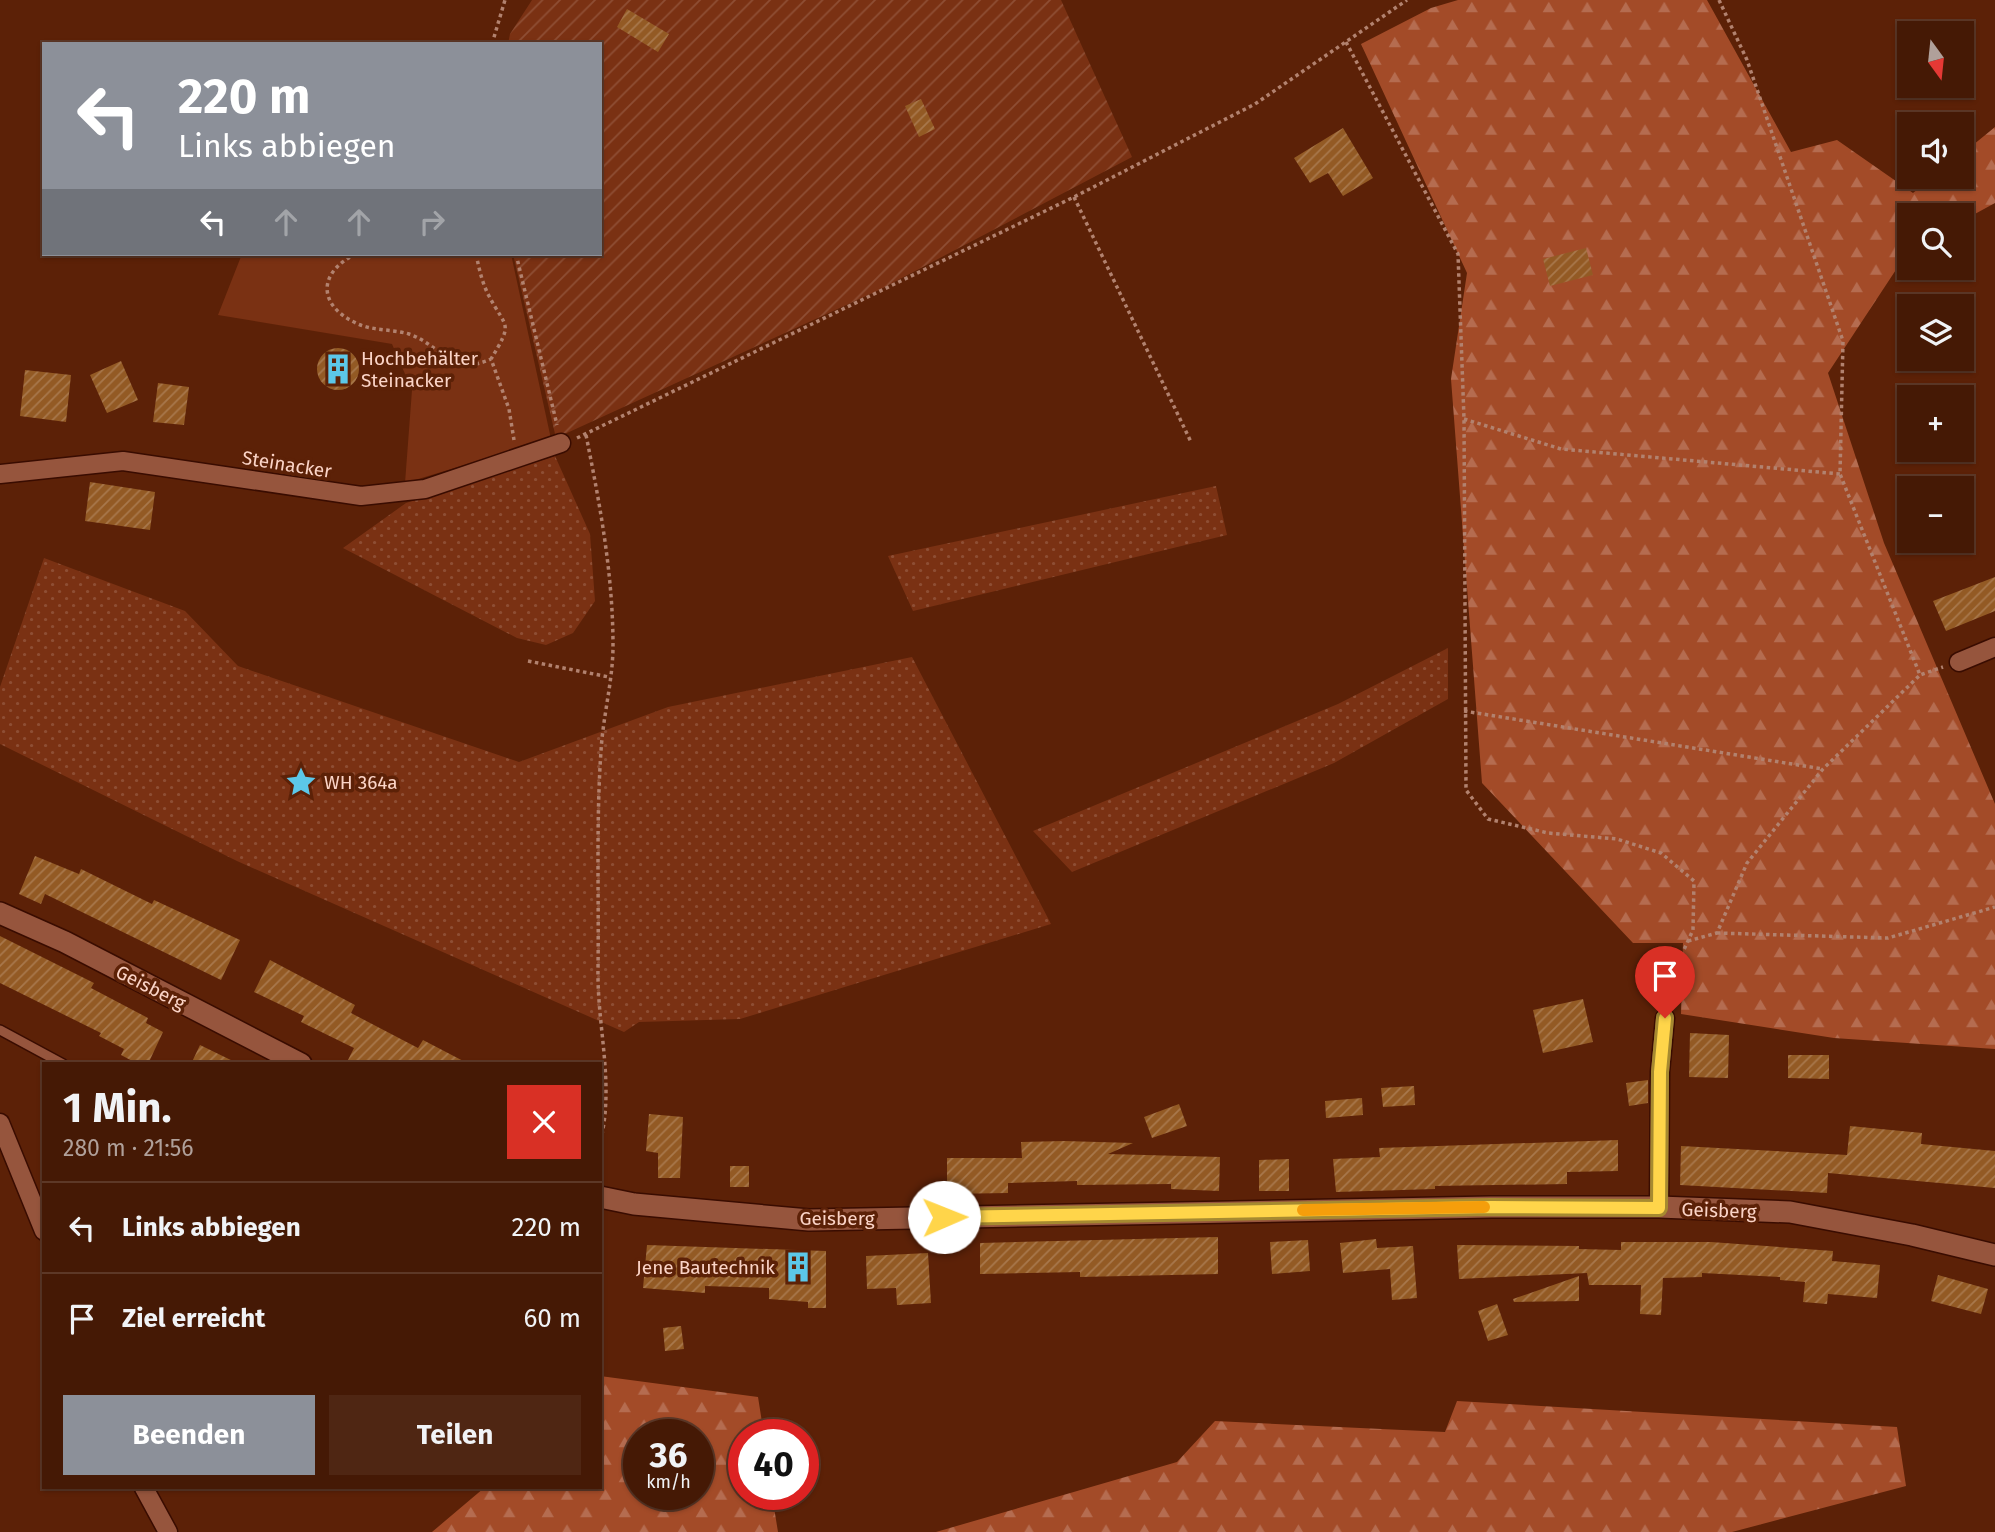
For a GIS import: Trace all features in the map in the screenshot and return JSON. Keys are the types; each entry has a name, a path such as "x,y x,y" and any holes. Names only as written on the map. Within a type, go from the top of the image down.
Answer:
{"street":[{"name":"Steinacker","path":"0,474 123,461 361,496 425,489 561,443"},
{"path":"1959,662 1995,647"},
{"name":"Geisberg","path":"0,913 65,942 297,1062"},
{"path":"1659,1208 1660,1072 1665,1018"},
{"path":"0,1122 42,1226"},
{"name":"Geisberg","path":"602,1197 634,1205 809,1220 1478,1207 1790,1212 1912,1235 1995,1255"},
{"path":"145,1489 168,1532"}],"lane":[{"path":"0,1030 59,1062"}],"path":[{"path":"493,42 505,0"},
{"path":"516,256 561,443 586,435 1073,197 1255,104 1406,0"},
{"path":"1719,0 1747,60 1843,341 1840,474 1920,675"},
{"path":"1346,42 1458,254 1465,419 1466,790 1488,819 1548,834 1617,839 1661,853 1694,881 1693,930 1670,979 1665,1018"},
{"path":"1073,197 1191,442"},
{"path":"352,256 342,261 326,283 326,293 336,310 356,324 411,335 457,363 476,366 491,359 505,329 504,316 489,297 477,256"},
{"path":"491,359 509,408 513,435"},
{"path":"1465,419 1561,449 1840,474"},
{"path":"586,435 608,555 613,649 599,785 598,996 606,1059 606,1120 602,1135"},
{"path":"528,661 609,677"},
{"path":"1717,933 1747,863 1823,769 1920,675 1959,662"},
{"path":"1464,711 1823,769"},
{"path":"1688,941 1717,933 1888,938 1995,907"}],"shaded area":[{"path":"532,0 1061,0 1132,157 879,290 556,438 513,256 602,256 602,42 508,42 510,34"},
{"path":"241,256 511,256 551,439 405,483 412,390 392,344 218,315"},
{"path":"555,456 590,534 595,601 573,633 546,645 517,638 343,548 406,503"},
{"path":"1216,486 1227,535 913,611 888,556"},
{"path":"44,558 185,611 238,666 519,762 668,707 912,657 1051,924 740,1019 639,1022 624,1032 237,861 0,744 0,687"},
{"path":"1448,648 1448,699 1334,763 1072,872 1033,831 1338,704"}],"green space":[{"path":"1458,0 1707,0 1791,152 1837,140 1897,182 1897,189 1907,189 1913,193 1918,189 1974,189 1974,144 1995,127 1995,203 1974,214 1974,203 1897,203 1897,268 1828,373 1884,543 1995,804 1995,1049 1834,1038 1681,1014 1683,943 1633,943 1482,783 1451,379 1467,273 1361,44 1431,8"},
{"path":"602,1376 758,1397 761,1419 728,1419 728,1510 774,1510 778,1532 432,1532 483,1489 602,1489"},
{"path":"1457,1401 1897,1427 1906,1486 1732,1532 936,1532 1177,1462 1215,1421 1445,1432"}],"building":[{"path":"627,9 669,34 658,52 617,27"},
{"path":"921,99 935,129 919,137 905,106"},
{"path":"1343,128 1373,178 1343,196 1328,173 1310,183 1294,158"},
{"path":"1586,248 1593,275 1550,286 1543,259"},
{"name":"Hochbehälter Steinacker","path":"338,348 352,355 359,369 352,383 338,390 324,383 317,369 324,355"},
{"path":"121,361 138,400 107,413 90,375"},
{"path":"25,370 71,375 66,422 20,416"},
{"path":"158,383 189,387 184,425 153,422"},
{"path":"90,482 155,492 150,530 85,521"},
{"path":"1995,577 1995,611 1946,631 1933,601"},
{"path":"35,856 79,874 81,869 152,904 154,900 240,940 221,980 45,894 41,904 19,894"},
{"path":"0,936 94,983 91,988 148,1018 146,1023 163,1032 149,1062 134,1062 121,1055 124,1049 99,1036 101,1033 0,983"},
{"path":"270,960 355,1005 351,1013 418,1048 423,1040 465,1062 347,1062 354,1048 301,1022 304,1016 254,992"},
{"path":"1583,999 1593,1042 1543,1053 1533,1010"},
{"path":"1690,1033 1729,1035 1728,1078 1689,1077"},
{"path":"200,1045 235,1062 192,1062"},
{"path":"1788,1055 1829,1055 1829,1079 1788,1078"},
{"path":"1648,1080 1648,1103 1629,1106 1626,1083"},
{"path":"1414,1086 1415,1105 1383,1107 1381,1088"},
{"path":"1362,1098 1363,1115 1326,1118 1325,1101"},
{"path":"1179,1104 1187,1126 1152,1138 1144,1117"},
{"path":"649,1114 683,1117 680,1178 658,1178 658,1153 646,1151"},
{"path":"1850,1126 1922,1133 1921,1144 1995,1151 1995,1188 1828,1173 1827,1193 1680,1185 1681,1146 1847,1155"},
{"path":"1618,1140 1618,1171 1567,1172 1567,1184 1435,1186 1435,1189 1336,1192 1333,1159 1380,1157 1379,1148"},
{"path":"1021,1142 1133,1143 1108,1154 1220,1157 1219,1191 1171,1189 1171,1184 1077,1185 1077,1181 1008,1183 1008,1193 947,1194 947,1158 1022,1158"},
{"path":"1289,1159 1289,1191 1259,1191 1259,1160"},
{"path":"730,1166 749,1166 749,1187 730,1187"},
{"path":"1218,1237 1218,1274 1080,1277 1080,1272 980,1274 980,1243"},
{"path":"1376,1239 1377,1248 1413,1246 1417,1298 1392,1300 1390,1269 1343,1273 1340,1243"},
{"path":"1308,1240 1310,1271 1272,1274 1270,1242"},
{"path":"1621,1242 1711,1242 1833,1251 1832,1261 1880,1265 1877,1298 1828,1294 1827,1304 1803,1302 1805,1282 1780,1280 1780,1277 1702,1273 1702,1277 1663,1278 1661,1315 1640,1314 1641,1285 1589,1285 1587,1273 1459,1279 1457,1245 1579,1246 1579,1249 1621,1250"},
{"path":"647,1245 826,1251 826,1308 808,1308 808,1302 769,1299 769,1288 705,1286 705,1293 643,1288"},
{"path":"928,1253 931,1303 897,1305 896,1288 867,1289 866,1256"},
{"path":"1938,1275 1988,1289 1981,1314 1931,1301"},
{"path":"1579,1276 1579,1301 1514,1302 1513,1299"},
{"path":"1497,1304 1508,1335 1488,1341 1478,1311"},
{"path":"681,1326 684,1349 665,1351 663,1328"}],"slow traffic":[{"path":"1303,1210 1484,1207"}],"place":[{"name":"Hochbehälter Steinacker","path":"338,369"},
{"name":"WH 364a","path":"301,782"},
{"name":"Jene Bautechnik","path":"798,1267"}],"route":[{"path":"944,1217 1491,1207 1659,1208 1660,1072 1665,1018"}]}
